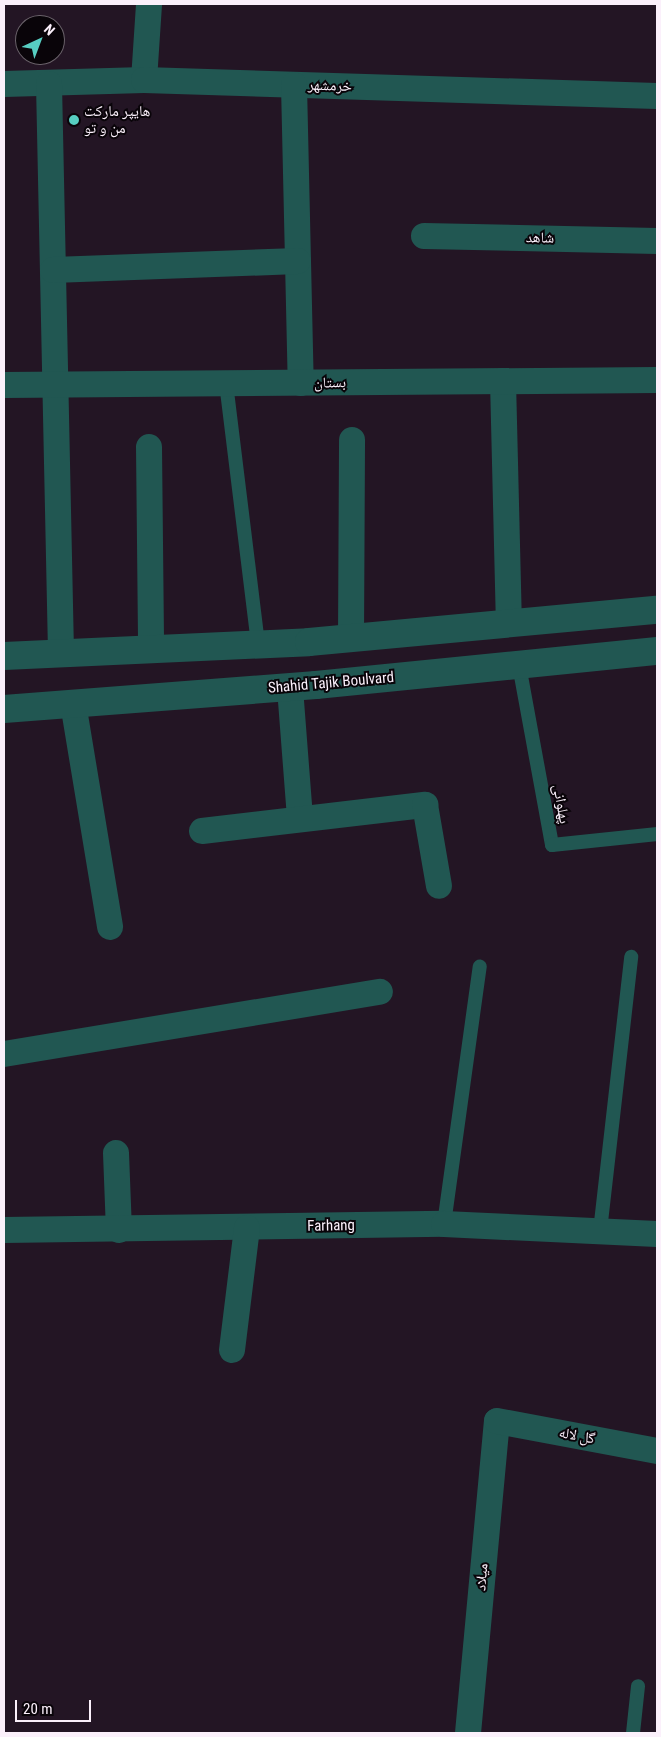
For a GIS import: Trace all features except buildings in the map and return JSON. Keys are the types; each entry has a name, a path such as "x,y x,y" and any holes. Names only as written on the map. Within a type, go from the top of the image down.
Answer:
{"street":[{"path":"144,80 149,4"},
{"name":"خرمشهر","path":"4,84 144,80 657,96"},
{"path":"49,84 61,653"},
{"path":"294,84 301,383"},
{"name":"شاهد","path":"424,236 657,241"},
{"path":"53,270 298,261"},
{"name":"بستان","path":"4,385 657,380"},
{"path":"503,381 509,624"},
{"path":"351,638 352,440"},
{"path":"149,448 151,649"},
{"path":"4,656 351,638 657,610"},
{"name":"Shahid Tajik Boulvard","path":"4,709 290,688 657,651"},
{"path":"290,688 300,818"},
{"path":"73,703 110,927"},
{"path":"202,831 300,818 424,805 440,886"},
{"path":"4,1054 380,992"},
{"path":"116,1153 119,1230"},
{"name":"Farhang","path":"4,1230 119,1230 444,1224 657,1234"},
{"path":"232,1350 247,1228"},
{"name":"گل لاله","path":"497,1421 657,1451"},
{"name":"میلاد","path":"468,1733 497,1421"}],"lane":[{"path":"226,383 258,644"},
{"name":"پهلوانی","path":"519,665 552,845 657,834"},
{"path":"600,1231 631,957"},
{"path":"444,1224 480,966"},
{"path":"634,1733 638,1686"}],"place":[{"name":"هایپر مارکت من و تو","path":"74,120"}]}
